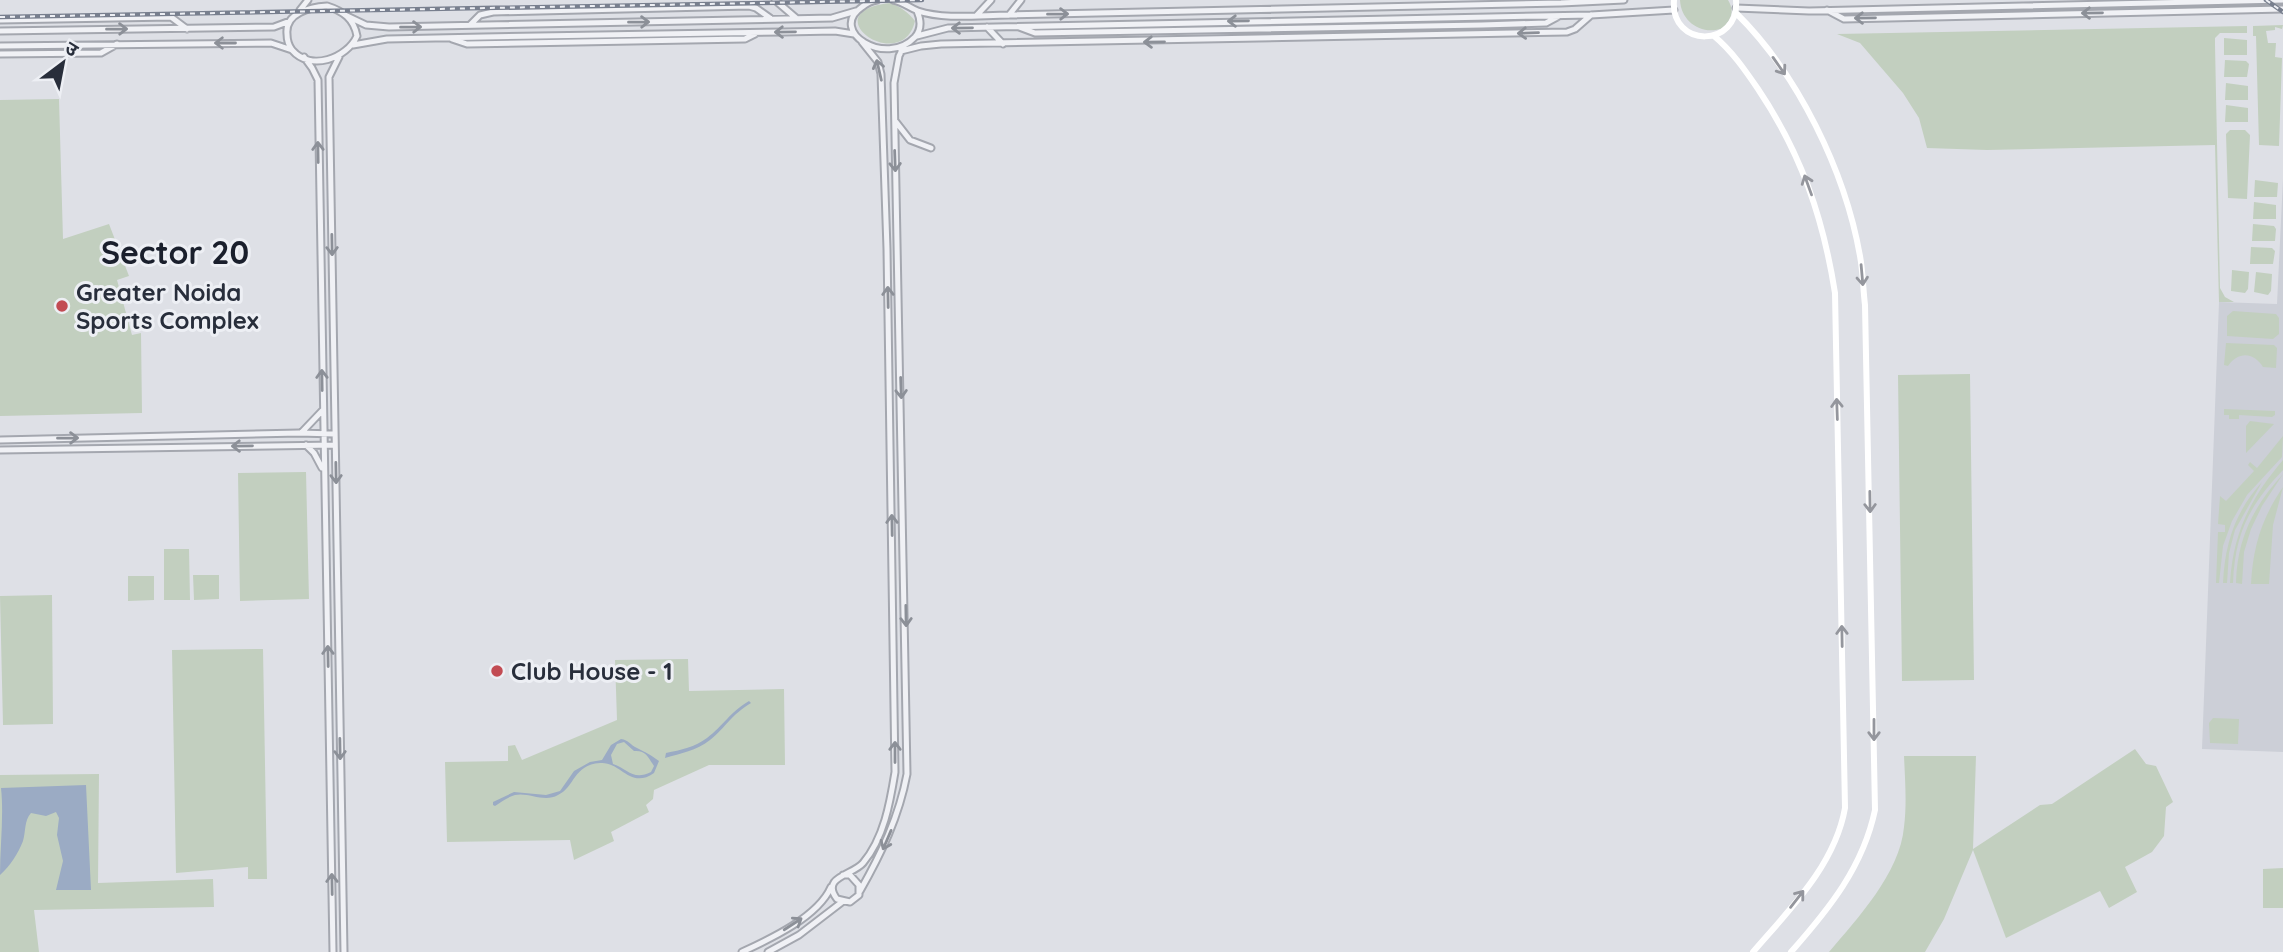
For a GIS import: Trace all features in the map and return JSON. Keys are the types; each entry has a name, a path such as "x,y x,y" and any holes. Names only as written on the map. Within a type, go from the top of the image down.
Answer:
{"main road":[{"path":"1674,0 1678,22 1694,35 1714,36 1728,27 1736,7 1755,31 1801,98 1826,148 1848,208 1860,256 1865,305 1875,810 1865,844 1848,881 1791,952"},
{"path":"1714,36 1742,67 1773,111 1793,146 1810,188 1827,243 1835,293 1845,808 1843,822 1826,859 1754,952"}],"street":[{"path":"292,50 286,30 308,0"},
{"path":"333,0 356,28 357,36 353,45 339,57 329,77 344,952"},
{"path":"775,0 797,19"},
{"path":"787,0 790,12"},
{"path":"853,34 852,17 856,11 865,3 877,0"},
{"path":"893,0 904,1 917,11 947,15 1362,8 1624,0"},
{"path":"977,15 992,0"},
{"path":"1009,15 1021,0"},
{"path":"1362,8 1368,0"},
{"path":"1736,7 1827,10 2283,1"},
{"path":"298,13 327,6 340,10"},
{"path":"470,25 480,15 489,12 748,6 756,8 771,19"},
{"path":"1827,10 1844,19 2283,9"},
{"path":"768,952 799,935 842,902 855,899 877,861 901,805 908,774 895,120 895,72 903,48 917,36 941,29 1559,16 1674,10"},
{"path":"345,15 366,25 389,27 832,18 856,11"},
{"path":"917,11 921,27 917,36"},
{"path":"862,42 886,50 929,45 1567,32 1575,29 1591,15"},
{"path":"0,20 171,17 187,29"},
{"path":"0,31 274,27 290,21"},
{"path":"987,27 1003,44"},
{"path":"353,45 387,39 835,31 853,34 878,62 881,74 888,262 895,760 891,799 877,841 860,866 842,875 833,883 827,896 796,922 742,952"},
{"path":"0,54 101,53 117,43"},
{"path":"0,46 271,43 314,60 339,57"},
{"path":"304,57 318,80 333,952"},
{"path":"895,120 909,140 931,148"},
{"path":"299,433 310,426 323,411"},
{"path":"0,440 335,434"},
{"path":"306,445 320,461 324,474"},
{"path":"0,450 335,445"},
{"path":"842,875 856,878 860,892"},
{"path":"833,883 833,894 842,902"}],"shaded area":[{"path":"2283,179 2283,752 2202,749 2219,302 2277,304"}],"green space":[{"path":"1680,0 1728,0 1731,15 1723,28 1700,28 1684,15"},
{"path":"890,3 904,10 915,21 907,37 894,43 880,42 859,27 858,17 868,9"},
{"path":"2283,25 2282,29 2275,27 2275,30 2266,31 2268,43 2276,43 2275,57 2282,58 2279,146 2259,145 2256,36 2253,36 2253,26"},
{"path":"2247,26 2247,33 2220,33 2215,38 2220,288 2225,297 2234,302 2219,302 2215,145 1987,150 1927,148 1919,118 1903,93 1860,43 1837,34"},
{"path":"2224,38 2247,40 2247,55 2224,55"},
{"path":"2225,60 2246,61 2249,64 2247,77 2224,77"},
{"path":"2226,83 2248,86 2248,100 2225,100"},
{"name":"Greater Noida Sports Complex","path":"59,99 63,239 109,224 129,276 117,280 132,335 141,333 142,413 0,416 0,100"},
{"path":"2226,105 2248,108 2248,122 2225,122"},
{"path":"2230,130 2245,130 2250,135 2247,199 2228,198 2226,134"},
{"path":"2255,180 2278,183 2277,197 2254,197"},
{"path":"2254,202 2276,205 2276,219 2253,219"},
{"path":"2253,224 2274,226 2275,241 2252,241"},
{"path":"2251,247 2272,248 2275,251 2273,264 2250,264"},
{"path":"2232,270 2249,272 2248,289 2245,293 2231,291"},
{"path":"2256,272 2272,274 2271,291 2268,295 2254,292"},
{"path":"2233,311 2276,314 2279,318 2279,334 2273,339 2227,336 2227,316"},
{"path":"2226,343 2274,345 2277,348 2276,368 2263,367 2255,358 2246,355 2236,358 2228,366 2224,365"},
{"path":"1970,374 1974,680 1902,681 1898,375"},
{"path":"2224,409 2275,411 2275,415 2239,415 2239,419 2229,419 2229,415 2224,415"},
{"path":"2250,421 2274,424 2246,453 2246,426"},
{"path":"2283,436 2282,457 2247,495 2232,521 2223,546 2219,583 2216,583 2218,532 2225,532 2225,525 2218,524 2220,496 2226,501 2254,471 2248,465 2250,462 2257,468"},
{"path":"2283,460 2283,470 2261,496 2246,521 2237,549 2233,583 2230,583 2235,548 2245,517 2261,489"},
{"path":"306,472 309,599 240,601 238,473"},
{"path":"2283,474 2251,529 2244,552 2242,584 2236,583 2243,538 2249,524 2263,499"},
{"path":"2262,482 2235,530 2229,553 2227,583 2223,583 2226,555 2233,529 2245,505"},
{"path":"2283,487 2273,525 2269,584 2251,584 2260,533 2269,510"},
{"path":"164,549 189,549 190,600 164,600"},
{"path":"193,575 219,575 219,599 194,600"},
{"path":"128,576 154,576 154,600 128,601"},
{"path":"52,595 53,724 3,725 0,596"},
{"path":"263,649 267,879 248,879 248,867 176,873 172,650"},
{"path":"688,659 689,691 784,689 785,765 709,765 654,790 653,799 646,805 649,812 611,832 614,841 574,860 570,840 447,842 445,762 508,761 508,746 515,745 522,760 617,720 615,660"},
{"path":"2213,718 2239,719 2238,744 2210,743 2209,723"},
{"path":"2135,749 2146,764 2156,766 2173,802 2166,807 2164,836 2152,852 2125,867 2137,892 2109,908 2100,891 2006,938 1973,850 1944,919 1925,952 1829,952 1876,894 1895,861 1905,818 1904,756 1976,756 1973,849 2040,805 2052,804"},
{"path":"99,774 98,883 213,879 214,907 34,910 39,952 0,952 0,775"},
{"path":"2283,868 2283,908 2263,908 2263,869"}],"water":[{"path":"749,701 751,703 705,744 665,758 666,753 693,746 707,738"},
{"path":"621,739 628,741 653,757 659,761 654,773 646,777 632,777 614,766 600,763 584,768 564,791 553,797 515,795 493,805 493,802 514,792 546,795 560,791 574,771 590,762 602,760 611,745","holes":["624,742 634,751 644,753 648,757 654,766 651,772 635,775 613,764 611,755 617,744"]},
{"path":"86,785 91,890 56,890 63,861 57,835 59,818 56,812 46,816 31,813 19,851 0,875 1,788"}],"railway":[{"path":"0,17 922,0"},
{"path":"2266,0 2283,12"}],"place":[{"name":"Greater Noida Sports Complex","path":"62,306"},
{"name":"Club House - 1","path":"497,671"}],"district":[{"name":"Sector 20","path":"175,252"}]}
